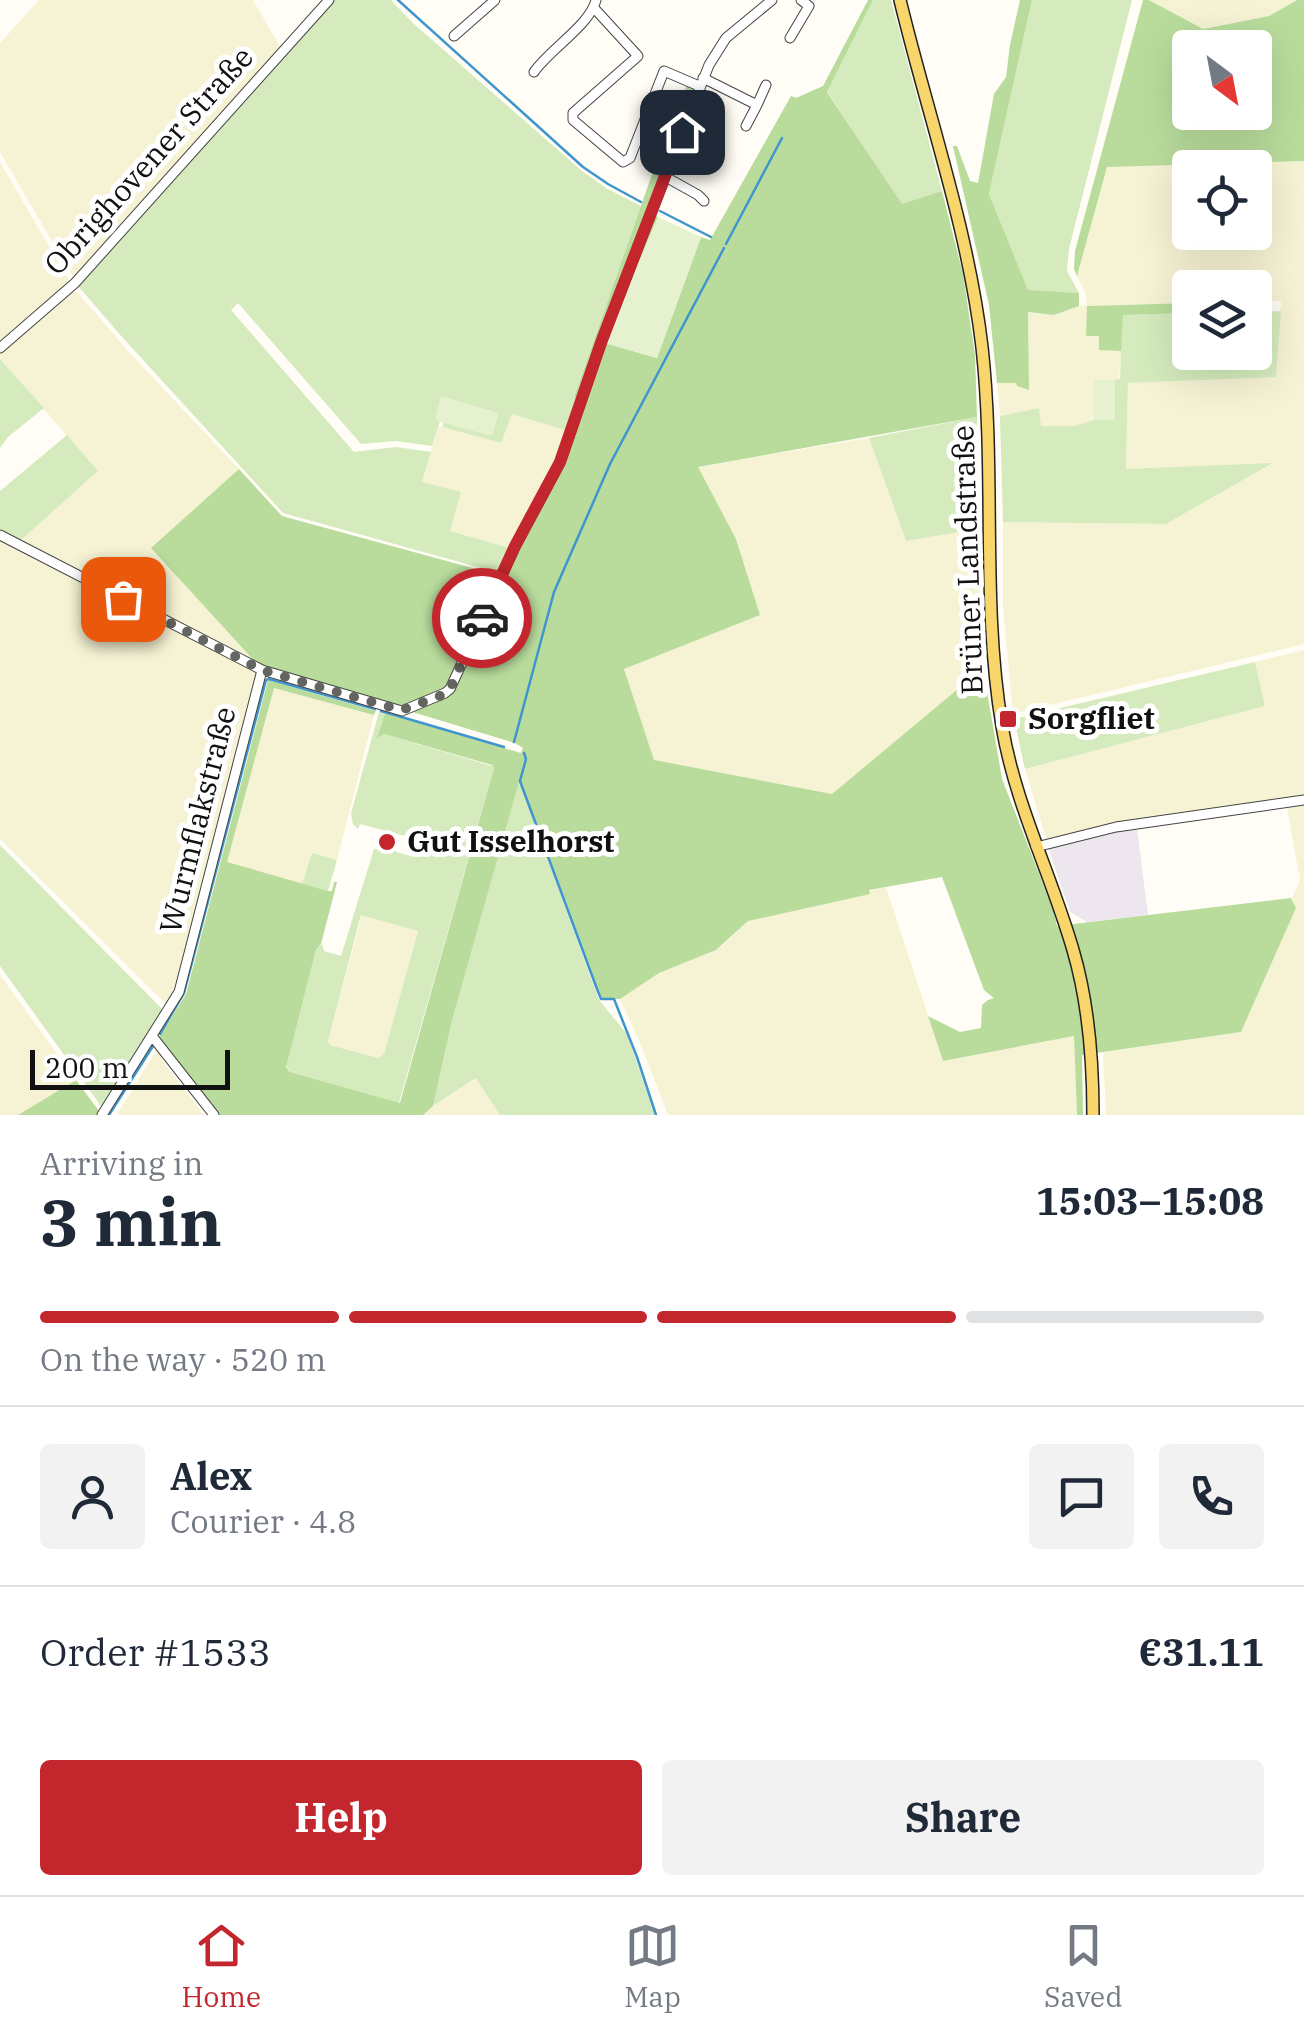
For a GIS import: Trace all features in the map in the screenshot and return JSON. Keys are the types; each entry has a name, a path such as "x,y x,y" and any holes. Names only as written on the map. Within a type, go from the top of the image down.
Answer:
{"main road":[{"name":"Brüner Landstraße","path":"900,0 958,212 976,303 988,426 990,617 995,682 1009,762 1063,918 1081,984 1090,1043 1092,1115"}],"street":[{"name":"Obrighovener Straße","path":"0,348 75,284 329,0"},
{"path":"0,535 262,670 402,710 445,694 515,546 560,462 602,340 701,82 726,38 772,0"},
{"path":"790,38 809,6 801,0"},
{"path":"454,36 490,1"},
{"path":"534,72 595,4 638,56 573,113 572,120 624,162 630,158 664,70 756,105"},
{"path":"746,126 766,85"},
{"path":"664,176 704,201"},
{"name":"Wurmflakstraße","path":"102,1115 179,992 262,670"},
{"path":"1036,847 1116,827 1304,800"},
{"path":"152,1036 214,1115"}],"shaded area":[{"path":"39,0 253,0 281,48 75,281 0,152 0,43"},
{"path":"1149,0 1297,0 1269,16 1202,29"},
{"path":"1304,161 1304,644 1013,714 1003,607 1003,522 1166,524 1270,465 1126,469 1128,383 1276,377 1281,301 1272,301 1272,270 1172,270 1172,304 1087,306 1099,336 1100,350 1121,351 1119,380 1094,380 1094,420 1073,426 1040,426 1038,408 1000,416 997,383 1016,383 1029,390 1028,312 1054,315 1087,305 1077,276 1107,166 1172,164 1172,250 1272,250 1272,162"},
{"path":"0,162 68,279 67,287 0,345"},
{"path":"71,291 78,293 239,469 152,548 260,667 19,542 98,471 0,359 0,353"},
{"path":"512,413 568,431 510,548 450,531 422,482 438,426 501,443"},
{"path":"869,438 906,541 977,529 983,668 832,794 654,761 624,669 760,615 736,539 697,467"},
{"path":"0,539 260,673 176,991 167,1005 0,839"},
{"path":"1304,650 1304,798 1047,841 1025,769 1265,706 1255,662"},
{"path":"274,687 374,715 337,860 312,854 302,884 226,863"},
{"path":"1304,804 1304,1115 1106,1115 1103,1052 1241,1032 1296,908 1292,898 1300,880 1287,806"},
{"path":"1137,828 1148,915 1087,922 1070,912 1048,847 1094,834"},
{"path":"886,887 943,1061 1074,1036 1077,1115 668,1115 620,999 659,973 723,945 748,921"},
{"path":"361,914 418,931 384,1054 378,1058 330,1045 328,1041"},
{"path":"0,975 76,1080 18,1115 0,1115"},
{"path":"157,1049 164,1063 204,1115 117,1115"},
{"path":"477,1078 500,1115 423,1115 428,1109"}],"green space":[{"path":"333,0 391,0 582,171 641,206 574,396 579,398 568,431 512,414 501,443 442,427 444,422 440,421 432,446 396,441 361,444 238,303 231,310 354,452 396,447 431,452 422,482 461,492 450,531 510,548 499,573 283,513 78,286"},
{"path":"868,0 873,0 827,92 902,204 942,191 963,274 975,355 977,417 698,467 736,539 760,615 624,669 654,760 832,794 983,668 1002,779 1057,926 1291,898 1296,908 1241,1032 1082,1055 1083,1115 1077,1115 1074,1036 943,1061 928,1016 960,1032 981,1028 982,1005 994,998 984,990 942,877 869,890 870,894 748,921 716,950 659,973 620,999 601,998 519,782 452,1021 433,1106 423,1115 218,1115 158,1039 186,994 268,680 376,711 374,715 274,688 227,862 328,891 337,882 286,1067 290,1072 400,1103 494,768 384,734 377,738 385,713 521,753 523,748 515,743 409,711 450,694 520,541 569,453 586,400 574,397 687,84 695,91 649,210 658,217 605,343 657,358 701,237 710,240 791,96 796,98 823,86"},
{"path":"873,0 891,0 942,191 902,205 827,91"},
{"path":"1020,0 1032,0 989,194 1028,290 1079,293 1079,306 1054,315 1028,312 1029,390 1016,383 997,383 989,305 953,146 957,146 970,181 978,183 994,94 1006,77"},
{"path":"1032,0 1132,0 1069,249 1067,271 1079,293 1028,291 989,194"},
{"path":"1143,0 1203,29 1269,16 1304,0 1304,161 1272,162 1272,150 1172,150 1172,165 1107,167 1077,276 1075,251"},
{"path":"658,217 701,237 657,358 604,343"},
{"path":"1172,304 1172,314 1123,315 1121,351 1099,350 1099,336 1086,336 1087,306"},
{"path":"1272,311 1281,311 1276,377 1128,383 1126,469 1273,463 1166,524 1003,522 1000,416 1039,408 1041,426 1115,420 1122,315 1172,314 1172,370 1272,370"},
{"path":"0,359 44,408 0,448"},
{"path":"1094,380 1115,380 1115,420 1094,420"},
{"path":"441,396 499,413 492,436 435,420"},
{"path":"977,417 977,529 906,541 869,438"},
{"path":"67,435 98,471 19,542 0,532 0,491"},
{"path":"239,469 282,516 498,575 446,689 406,705 394,705 260,667 151,548"},
{"path":"1255,662 1265,706 1025,769 1014,719"},
{"path":"379,712 385,713 378,736 384,734 494,768 399,1103 290,1072 286,1065 316,950 322,944 324,951 341,956 374,849 396,850 414,857 420,840 360,824 358,829 351,813","holes":["361,915 418,931 384,1054 378,1058 330,1045"]},
{"path":"519,781 599,1000 627,1034 655,1115 500,1115 476,1078 433,1106 452,1021"},
{"path":"0,845 164,1011 105,1106 101,1106 0,966"},
{"path":"312,853 337,860 328,891 302,884"},
{"path":"76,1080 99,1111 97,1115 18,1115"}],"waterway":[{"path":"398,0 583,167 641,202"},
{"path":"726,244 782,138"},
{"path":"660,211 711,237"},
{"path":"514,742 554,592 610,464 724,248"},
{"path":"160,1034 184,993 266,680 375,709"},
{"path":"381,711 504,747"},
{"path":"524,753 520,781 601,999 614,999 656,1115"},
{"path":"109,1115 153,1046"}],"way so far":[{"path":"123,599 262,670 402,710 450,689 482,618"}],"place":[{"name":"Sorgfliet","path":"1008,719"},
{"name":"Gut Isselhorst","path":"387,842"}],"route":[{"path":"482,618 560,462 682,132"}]}
